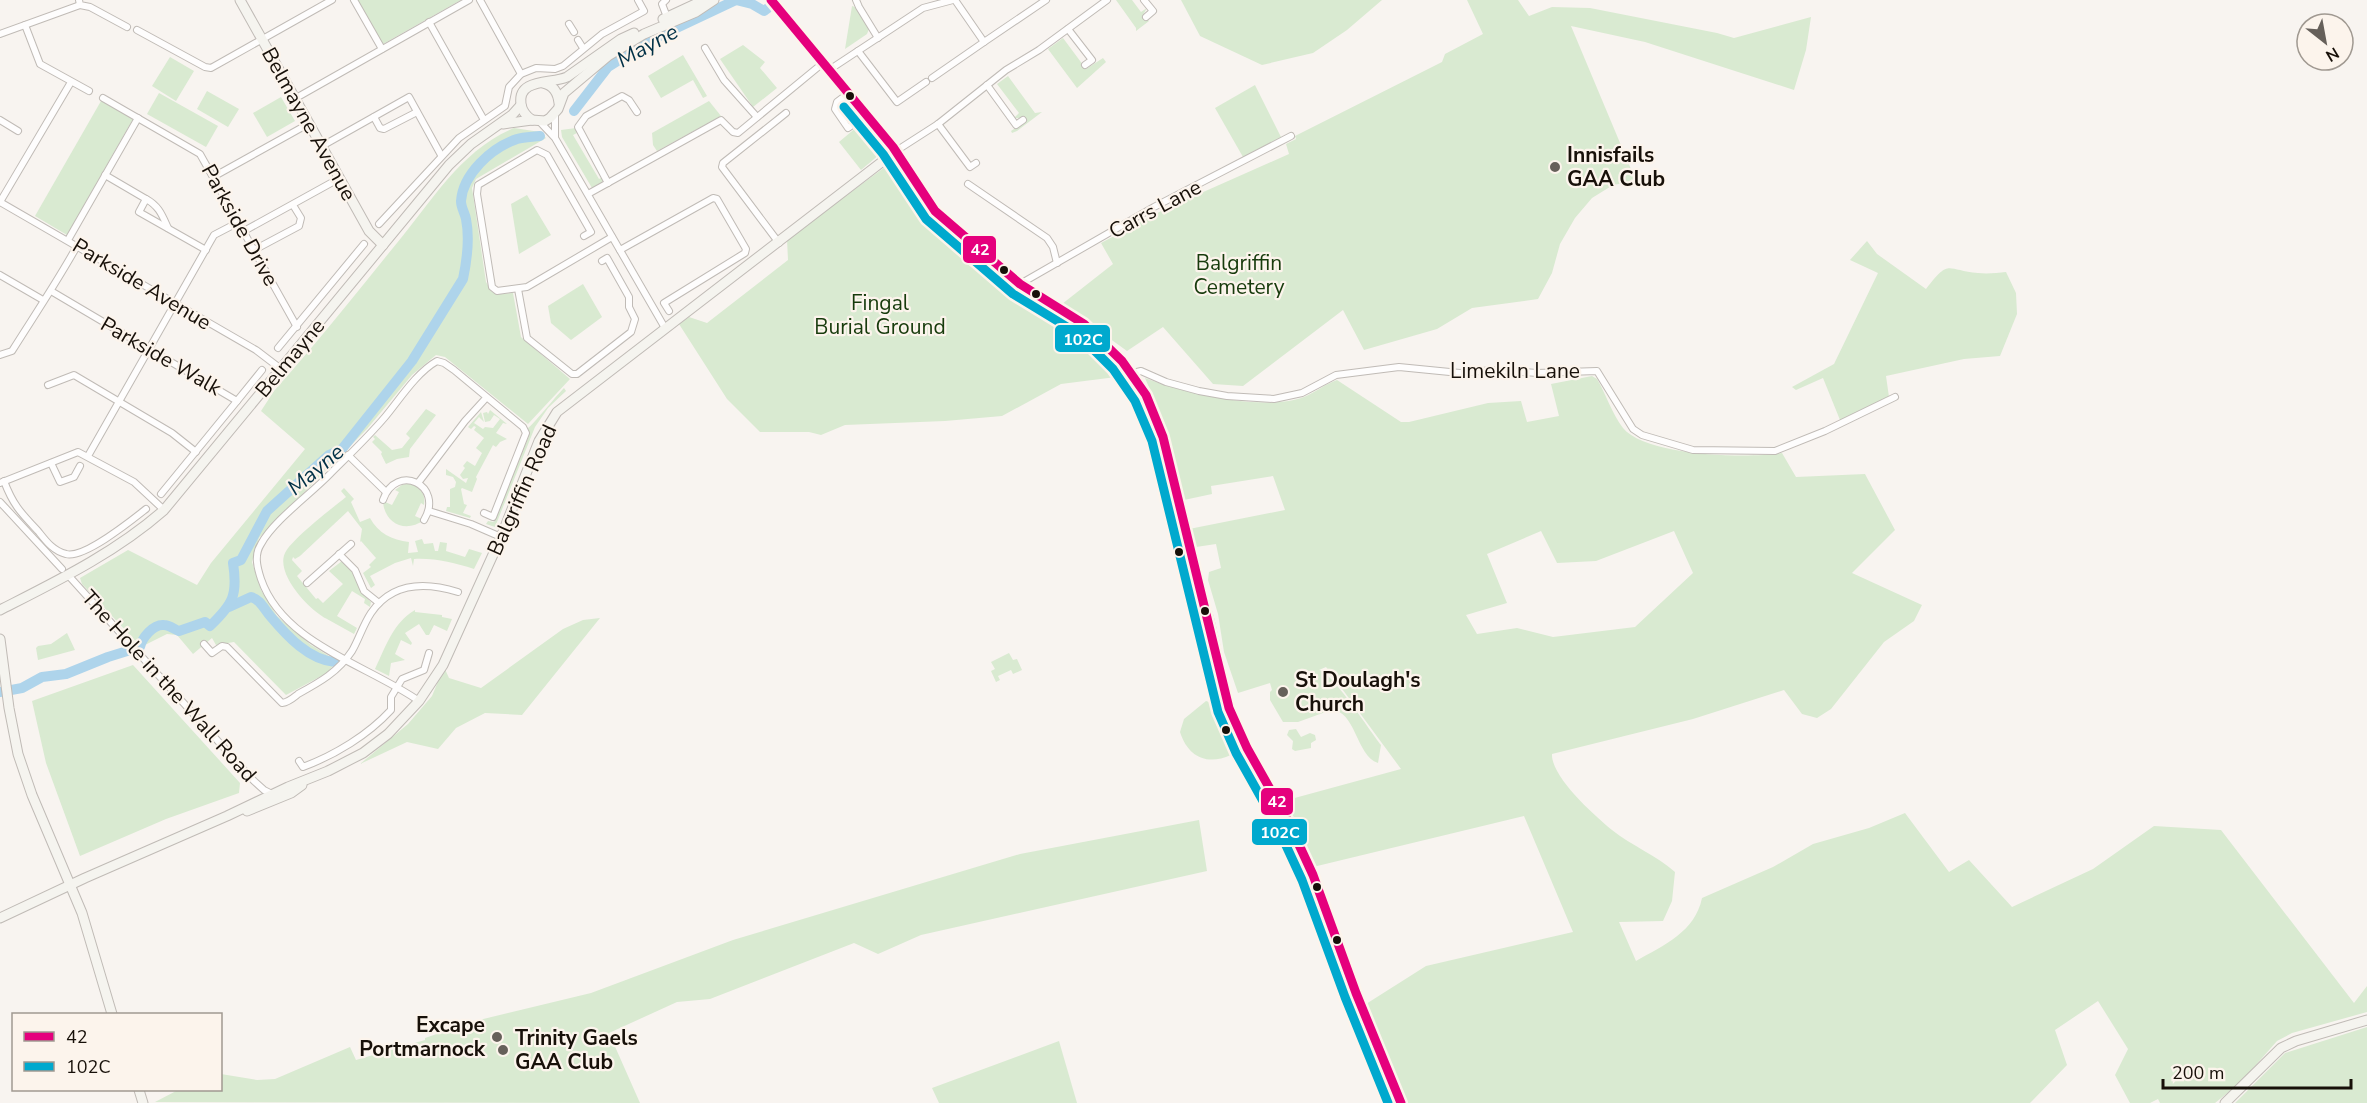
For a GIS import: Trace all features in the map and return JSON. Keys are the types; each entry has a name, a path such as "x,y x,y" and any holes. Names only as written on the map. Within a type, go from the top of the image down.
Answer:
{"main road":[{"name":"Belmayne Avenue","path":"240,0 369,231 383,245"},
{"path":"540,83 558,82 621,39 704,0"},
{"path":"696,12 714,0"},
{"path":"555,114 568,88 608,56 644,34 720,0"},
{"path":"772,2 896,151 935,211 1020,284 1084,324 1132,373 1146,395 1162,437 1193,565 1209,620 1228,708 1314,875 1356,993 1401,1103"},
{"path":"540,83 552,87 559,97 559,103"},
{"name":"Belmayne","path":"0,610 65,572 115,548 140,531 164,510 449,165 471,144 500,125 521,105 521,98 528,87 540,83"},
{"path":"521,105 527,116 535,121"},
{"name":"Belmayne","path":"500,125 535,121 550,118 555,114"},
{"name":"Balgriffin Road","path":"227,816 346,763 370,748 401,722 419,701 443,665 501,537 539,441 558,412 896,151"},
{"path":"0,639 18,754 89,933 112,1013"},
{"name":"Balgriffin Road","path":"227,816 265,805 291,793 313,778"},
{"path":"0,918 227,816"},
{"path":"2225,1103 2281,1048 2296,1041 2367,1020"}],"street":[{"path":"137,30 205,68 211,68 332,0"},
{"path":"354,0 382,49"},
{"path":"296,98 469,0"},
{"path":"480,0 521,74"},
{"path":"379,224 459,138 505,106 509,87 521,74 536,68 555,69 562,66 583,48 618,24 644,11 638,0"},
{"path":"666,0 662,4 667,17"},
{"path":"856,0 858,8 878,38"},
{"path":"588,194 721,120 733,132 738,133 826,66 858,51 930,2 954,0 984,42"},
{"path":"858,51 897,102 1046,0"},
{"path":"896,151 938,124 987,85 1107,0"},
{"path":"1144,0 1153,11 1146,17"},
{"path":"0,34 80,2 127,27"},
{"path":"429,22 484,120"},
{"path":"569,24 574,32"},
{"path":"25,25 40,64 89,91"},
{"path":"1068,29 1092,60 1085,66"},
{"path":"578,40 583,48"},
{"path":"705,48 724,80 757,117"},
{"path":"0,202 71,82"},
{"path":"987,85 1016,125 1023,120"},
{"path":"849,93 836,104 835,109 848,128 855,123"},
{"path":"608,183 578,127 586,116 622,96 629,100 637,112"},
{"path":"322,146 409,97 441,155"},
{"name":"Parkside Drive","path":"103,98 200,154 297,327"},
{"path":"374,117 380,128 388,129 417,112"},
{"path":"778,243 722,167 723,163 786,113"},
{"path":"555,114 555,138"},
{"path":"68,240 138,118"},
{"path":"0,120 18,131"},
{"path":"535,121 555,138 665,328"},
{"path":"213,177 310,123"},
{"path":"938,124 970,167 976,162"},
{"name":"Carrs Lane","path":"1020,284 1154,207 1291,135"},
{"path":"584,236 591,232 548,158 540,150 480,182 477,194 492,287 501,292 526,286 612,237"},
{"path":"105,175 156,204 168,228"},
{"path":"244,231 340,178"},
{"path":"968,184 1047,238 1053,247 1057,263"},
{"path":"620,250 713,198 717,199 746,249 745,253 664,303 669,311"},
{"path":"146,199 139,213 206,250"},
{"name":"Parkside Avenue","path":"0,202 256,350 281,369"},
{"path":"254,250 299,226 301,218 293,205"},
{"path":"90,457 214,235 238,222"},
{"path":"278,348 364,244"},
{"path":"0,355 12,351 77,246"},
{"path":"518,289 527,338 572,374 577,374 631,332 635,324 634,316 628,307 628,295 608,258 602,261"},
{"path":"0,275 43,300"},
{"name":"Parkside Walk","path":"51,291 237,401 261,370"},
{"path":"419,701 311,639 284,616 262,582 257,557 261,544 269,533 382,420 414,382 437,361 444,363 523,428 526,433 493,517 484,513"},
{"name":"Limekiln Lane","path":"1132,373 1141,371 1166,382 1208,393 1274,399 1302,393 1336,375 1399,367 1460,373 1493,370 1537,373 1597,370 1633,429 1642,435 1693,450 1775,451 1825,431 1894,397"},
{"path":"48,386 74,375 172,433 196,452"},
{"path":"418,483 465,421 486,398"},
{"path":"161,494 237,401"},
{"path":"146,509 107,537 65,558 14,505 2,482 78,452 134,482 164,510"},
{"path":"348,456 386,492"},
{"path":"51,463 60,482 74,477 80,466"},
{"path":"383,501 386,492 393,484 408,480 418,483 427,492 429,499 429,511 424,520"},
{"name":"The Hole in the Wall Road","path":"0,502 254,781 272,794"},
{"path":"429,511 471,524 501,537"},
{"path":"307,583 351,544"},
{"path":"339,554 359,576 364,591 379,603"},
{"path":"204,644 212,653 220,647 227,647 282,704 333,674 345,660 379,603 396,592 410,586 439,586 458,592"},
{"path":"299,761 303,767 314,763 369,730 391,710 391,697 402,679 424,670 429,653"}],"green space":[{"path":"356,0 461,0 383,44"},
{"path":"1116,0 1132,0 1141,12 1147,8 1143,15 1149,21 1136,31"},
{"path":"1181,0 1382,0 1347,30 1313,53 1262,65 1200,36"},
{"name":"Balgriffin Cemetery","path":"1467,0 1518,0 1529,16 1552,7 1590,8 1734,38 1811,17 1806,50 1794,90 1645,42 1571,26 1636,181 1613,185 1592,198 1575,218 1560,244 1552,273 1538,299 1472,308 1437,329 1364,350 1343,310 1243,386 1213,384 1163,327 1127,351 1062,304 1113,264 1101,243 1165,209 1289,154 1286,144 1296,139 1295,136 1442,62 1445,54 1483,34"},
{"path":"852,6 855,7 869,29 867,34 845,49"},
{"path":"1063,38 1086,69 1103,58 1106,62 1077,88 1048,49"},
{"path":"743,45 765,62 760,68 777,88 753,107 720,59"},
{"path":"683,55 707,96 703,98 693,80 661,98 648,76"},
{"path":"170,57 194,71 176,101 152,86"},
{"path":"1008,76 1035,113 1042,112 1012,133 1011,131 1024,122 1021,118 1014,118 1019,113 997,84"},
{"path":"1255,85 1281,137 1243,157 1215,108"},
{"path":"207,91 239,109 228,127 197,109"},
{"path":"159,93 218,126 206,147 147,114"},
{"path":"281,97 295,121 267,137 253,113"},
{"path":"101,101 133,119 67,235 35,216"},
{"path":"709,101 721,116 657,151 653,145 652,133"},
{"path":"864,121 882,142 883,147 877,156 861,170 839,142"},
{"path":"514,128 540,132 546,138 476,179 472,188 486,282 492,292 513,293 521,337 570,379 528,424 445,357 436,355 412,375 367,429 259,538 252,562 261,590 277,616 311,645 337,661 327,673 286,695 234,642 216,645 212,638 193,654 177,635 167,634 141,647 82,584 80,578 128,550 197,585 211,563 305,449 261,411 274,391 306,355 449,178 478,149"},
{"path":"576,128 577,133 573,135 599,179 603,177 602,182 592,188 562,137 561,130"},
{"name":"Fingal Burial Ground","path":"885,167 896,169 920,206 1014,291 1062,318 1095,345 1124,376 1061,384 1002,416 845,425 821,435 809,432 760,432 727,399 679,324 689,317 707,323 788,260 787,239"},
{"path":"527,195 551,235 519,254 511,204"},
{"path":"1867,241 1877,254 1926,289 1940,273 1949,268 1981,273 2006,272 2016,293 2017,314 2000,356 1964,359 1886,376 1889,397 1840,420 1823,378 1796,390 1792,387 1834,364 1878,273 1850,260"},
{"path":"583,284 602,317 571,340 551,323 548,306"},
{"path":"1592,376 1597,379 1623,428 1635,437 1653,445 1674,450 1723,455 1782,453 1796,477 1865,474 1895,530 1852,573 1922,605 1914,621 1884,642 1831,709 1817,718 1802,714 1784,690 1693,719 1552,754 1559,774 1585,806 1620,836 1675,872 1672,901 1663,921 1619,922 1636,961 1667,943 1685,929 1693,920 1702,898 1773,867 1813,844 1869,828 1905,813 1949,872 1969,860 2012,907 2093,869 2154,826 2221,830 2354,1003 2367,986 2367,1012 2292,1033 2277,1041 2241,1082 2215,1103 2160,1103 2158,1099 2150,1103 2130,1103 2115,1075 2128,1049 2098,1001 2055,1030 2067,1065 2030,1103 1408,1103 1366,1004 1426,966 1573,932 1524,816 1313,867 1280,802 1401,769 1326,667 1319,670 1333,681 1381,745 1378,763 1365,752 1346,717 1339,712 1331,710 1298,722 1283,722 1270,700 1272,690 1270,683 1238,693 1224,652 1218,614 1208,580 1209,572 1221,568 1216,544 1196,547 1189,529 1285,510 1273,476 1211,486 1212,494 1184,500 1166,427 1145,378 1202,395 1247,402 1288,401 1304,397 1337,380 1401,422 1488,403 1521,401 1527,422 1559,416 1551,384","holes":["1541,531 1557,563 1596,561 1674,531 1693,573 1635,627 1553,637 1517,628 1477,634 1466,615 1507,603 1487,554"]},
{"path":"564,388 566,391 548,408 535,427 495,527 486,524 488,521 494,522 529,436 528,428"},
{"path":"426,409 436,415 410,449 409,457 386,464 382,452 372,442 375,439 373,437 375,435 392,450 402,448 410,438 406,434"},
{"path":"490,410 507,424 503,423 496,433 507,439 496,447 493,445 476,477 472,492 461,489 464,504 467,505 463,513 471,516 470,518 446,511 447,507 450,507 450,489 455,487 456,482 453,477 446,475 446,469 466,483 468,478 463,479 460,475 465,468 463,466 467,461 475,466 482,453 476,448 484,438 474,430 476,427 471,429 468,427 481,412 484,422 479,417 474,423 483,429 493,428 500,419 494,415 490,421 485,422 483,413 488,414"},
{"path":"410,483 423,494 424,505 421,503 415,516 424,520 410,526 403,526 391,520 387,515 383,501 392,505 399,492 395,490"},
{"path":"344,488 354,499 351,502 360,522 370,518 386,535 409,542 408,553 418,552 415,541 422,539 424,544 433,543 435,551 438,551 440,542 447,543 446,551 465,557 469,549 482,553 474,569 445,561 422,559 414,559 413,566 411,558 395,563 370,576 375,585 371,588 363,573 371,567 369,565 376,558 360,542 362,529 348,511 300,556 295,559 293,557 292,560 302,571 297,576 316,599 318,598 323,603 343,584 329,571 342,561 353,572 361,592 371,602 370,607 364,603 365,599 352,591 337,616 357,628 354,634 320,615 289,581 283,562 285,553 295,540 346,497 341,491"},
{"path":"415,610 415,612 442,615 442,617 452,619 447,631 434,625 429,635 426,635 419,624 405,633 411,645 401,640 395,654 405,660 391,663 389,676 375,669 396,628 407,615"},
{"path":"600,618 522,715 485,713 456,728 438,749 407,742 360,764 408,724 432,696 444,667 449,678 481,688 563,629 583,620"},
{"path":"67,633 75,650 38,660 36,648 38,646 51,644"},
{"path":"1009,653 1013,660 1017,659 1022,670 1013,674 1011,670 998,676 1000,680 996,682 991,671 995,669 991,662"},
{"path":"133,665 240,783 239,793 166,819 80,856 46,763 32,701"},
{"path":"1206,701 1215,708 1221,727 1234,743 1231,755 1214,760 1193,753 1180,732 1184,719"},
{"path":"1296,729 1301,737 1310,733 1315,735 1316,740 1311,743 1311,748 1295,751 1292,749 1293,741 1287,735 1289,730"},
{"path":"1199,820 1207,871 921,935 878,954 854,943 710,999 677,1002 609,1033 640,1103 155,1102 176,1091 222,1091 222,1074 257,1080 275,1079 350,1047 356,1060 425,1040 425,1038 475,1021 591,993 733,940 1020,854"},
{"path":"2367,1027 2367,1103 2235,1103 2285,1053"},
{"path":"1059,1041 1077,1103 939,1103 932,1088"}],"waterway":[{"name":"Mayne","path":"736,0 752,4 764,11 768,8"},
{"name":"Mayne","path":"574,111 608,67 649,41 736,0"},
{"name":"Mayne","path":"0,692 22,688 42,677 66,674 140,647 149,632 160,625 179,631 205,622 210,626 218,618 229,605 234,591 233,563 241,560 267,511 329,455 342,449 412,361 463,279 468,234 461,201 467,181 473,172 488,155 507,143 520,138 540,136"},
{"path":"229,607 251,597 254,598 299,646 316,657 335,662"}],"transit line":[{"name":"42","path":"771,0 893,147 935,211 1020,284 1084,324 1122,361 1146,395 1163,437 1229,708 1247,748 1288,821 1313,875 1356,993 1401,1103"},
{"name":"102C","path":"844,107 883,154 926,219 1013,294 1077,333 1113,369 1135,401 1152,441 1218,712 1236,753 1277,826 1302,880 1345,997 1388,1103"}],"place":[{"name":"Innisfails GAA Club","path":"1555,167"},
{"name":"St Doulagh's Church","path":"1283,692"},
{"name":"Excape Portmarnock","path":"497,1037"},
{"name":"Trinity Gaels GAA Club","path":"503,1050"}]}
